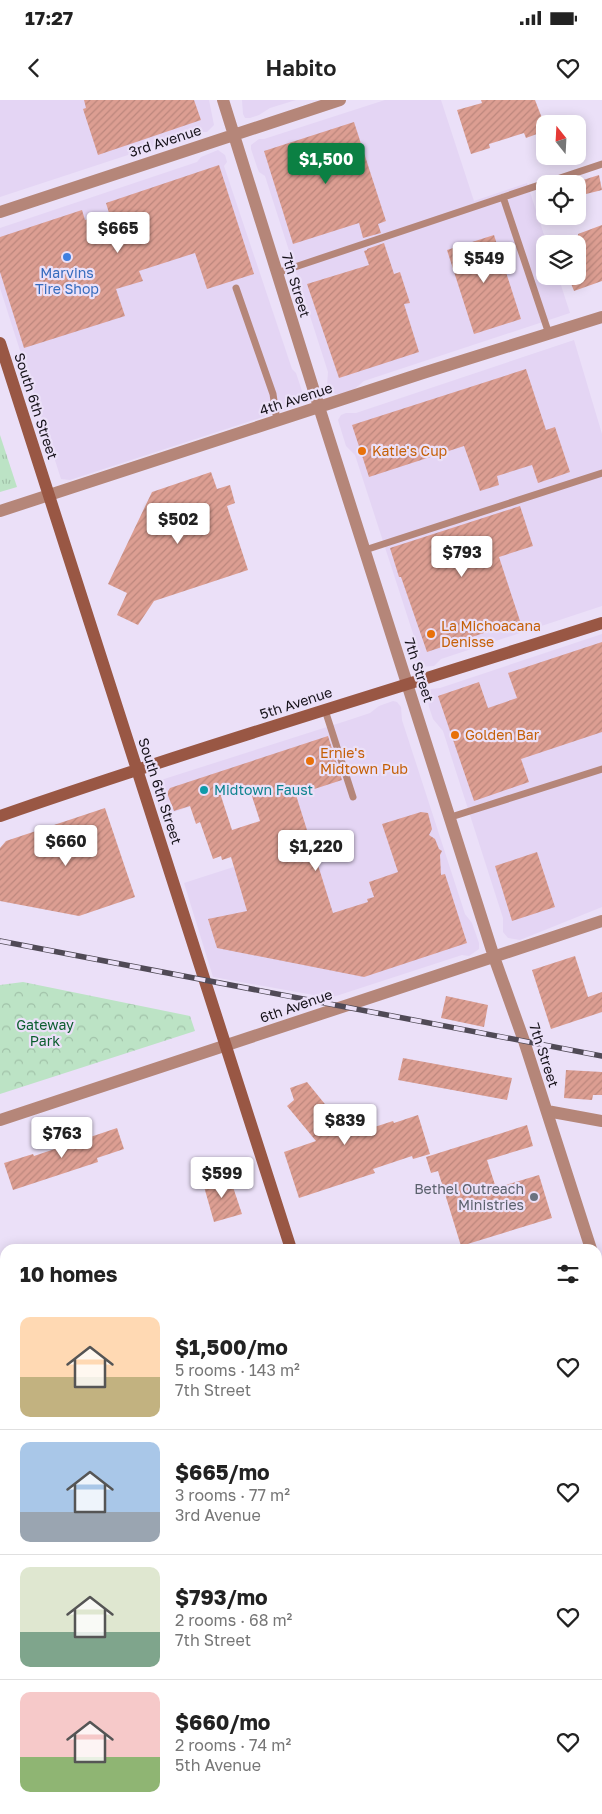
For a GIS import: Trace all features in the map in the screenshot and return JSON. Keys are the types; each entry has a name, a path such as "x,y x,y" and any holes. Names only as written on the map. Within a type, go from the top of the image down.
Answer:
{"street":[{"name":"7th Street","path":"223,100 494,957 547,1111 589,1244"},
{"name":"3rd Avenue","path":"0,212 340,100"},
{"name":"4th Avenue","path":"0,511 602,317"},
{"name":"South 6th Street","path":"0,343 288,1244"},
{"name":"5th Avenue","path":"0,816 138,770 602,623"},
{"name":"6th Avenue","path":"0,1120 226,1047 341,1006 602,921"},
{"path":"547,1111 602,1121"}],"lane":[{"path":"277,273 602,164"},
{"path":"503,197 549,334"},
{"path":"236,288 273,394 277,421"},
{"path":"365,550 602,473"},
{"path":"326,710 353,797"},
{"path":"451,817 602,769"}],"shaded area":[{"path":"0,100 209,100 214,125 207,132 198,132 0,197"},
{"path":"242,100 296,100 270,108 259,115 245,118"},
{"path":"385,100 441,100 474,201 527,183 536,210 536,225 541,225 544,235 536,235 536,285 561,285 570,313 364,381 352,391 344,394 335,394 327,385 328,372 265,176 259,172 251,149 251,145 259,139"},
{"path":"218,150 225,155 227,162 224,166 304,401 300,405 70,480 61,479 0,288 0,228 197,162 201,157"},
{"path":"574,340 602,434 602,606 441,659 434,666 419,667 414,662 415,656 419,652 355,455 346,446 338,420 341,415 346,413 356,413"},
{"path":"602,634 602,907 520,940 508,938 503,932 503,918 443,731 433,719 427,693 431,689 440,688"},
{"path":"393,701 397,702 401,707 402,720 465,914 472,923 479,943 479,949 469,956 462,955 330,998 213,977 184,883 271,855 249,787 162,816 155,795 157,785 161,780 370,713 379,706"}],"green space":[{"path":"0,435 17,487 0,492"},
{"name":"Gateway Park","path":"23,982 190,1016 195,1031 0,1094 0,985"}],"building":[{"path":"84,100 194,100 201,120 98,155 83,109 86,108"},
{"path":"481,100 535,100 541,115 536,115 536,134 526,138 524,133 489,144 490,148 471,154 457,110 482,103"},
{"path":"354,122 386,221 378,224 381,233 363,238 359,223 293,244 264,151"},
{"path":"219,165 254,274 207,289 195,253 139,271 143,281 116,289 125,316 24,348 0,272 0,237 82,210 85,220 109,213 106,203"},
{"path":"599,175 602,190 586,194 586,179"},
{"path":"602,225 602,281 574,291 572,285 586,285 586,235 578,234"},
{"path":"494,235 521,319 474,334 447,250"},
{"path":"384,243 394,274 400,272 410,303 404,304 419,352 339,378 307,284 369,265 364,251"},
{"path":"526,369 546,430 555,427 570,472 538,483 532,465 497,476 499,485 480,491 464,446 369,477 352,425"},
{"path":"211,472 217,489 230,485 235,503 227,506 248,570 154,601 138,625 117,615 127,593 108,584 152,492"},
{"path":"520,506 533,546 499,557 520,621 427,652 390,548"},
{"path":"602,642 602,732 521,759 529,782 474,801 438,696 479,682 488,708 517,698 508,673"},
{"path":"328,736 342,780 296,795 333,913 368,902 367,899 374,897 369,882 398,872 382,824 421,812 428,813 432,829 429,835 435,839 439,849 442,851 440,855 441,875 445,874 467,943 364,977 217,948 208,919 247,911 231,857 222,860 221,856 213,859 200,822 196,824 190,806 174,811 167,793 170,788","holes":["249,787 260,821 232,830 221,796"]},
{"path":"105,808 135,897 79,916 0,901 0,848 6,841"},
{"path":"537,852 555,907 512,921 495,866"},
{"path":"575,956 588,997 602,992 602,1012 551,1029 532,970"},
{"path":"446,996 488,1005 484,1027 441,1018"},
{"path":"403,1058 512,1078 507,1100 398,1080"},
{"path":"566,1070 602,1072 602,1095 593,1095 592,1100 564,1098"},
{"path":"307,1082 350,1135 418,1115 430,1154 413,1159 412,1156 373,1169 375,1173 299,1198 284,1152 316,1141 287,1106 294,1100 290,1088"},
{"path":"527,1125 533,1146 487,1160 496,1188 539,1175 552,1218 468,1244 460,1244 438,1171 431,1173 426,1157"},
{"path":"117,1128 124,1149 97,1158 98,1162 13,1190 4,1163 33,1154 34,1156"},
{"path":"229,1175 242,1214 214,1222 203,1183"}],"railway":[{"path":"0,941 602,1056"}],"place":[{"name":"Marvins Tire Shop","path":"67,257"},
{"name":"Katie's Cup","path":"362,451"},
{"name":"La Michoacana Denisse","path":"431,634"},
{"name":"Golden Bar","path":"455,735"},
{"name":"Ernie's Midtown Pub","path":"310,761"},
{"name":"Midtown Faust","path":"204,790"},
{"name":"Bethel Outreach Ministries","path":"534,1197"}]}
